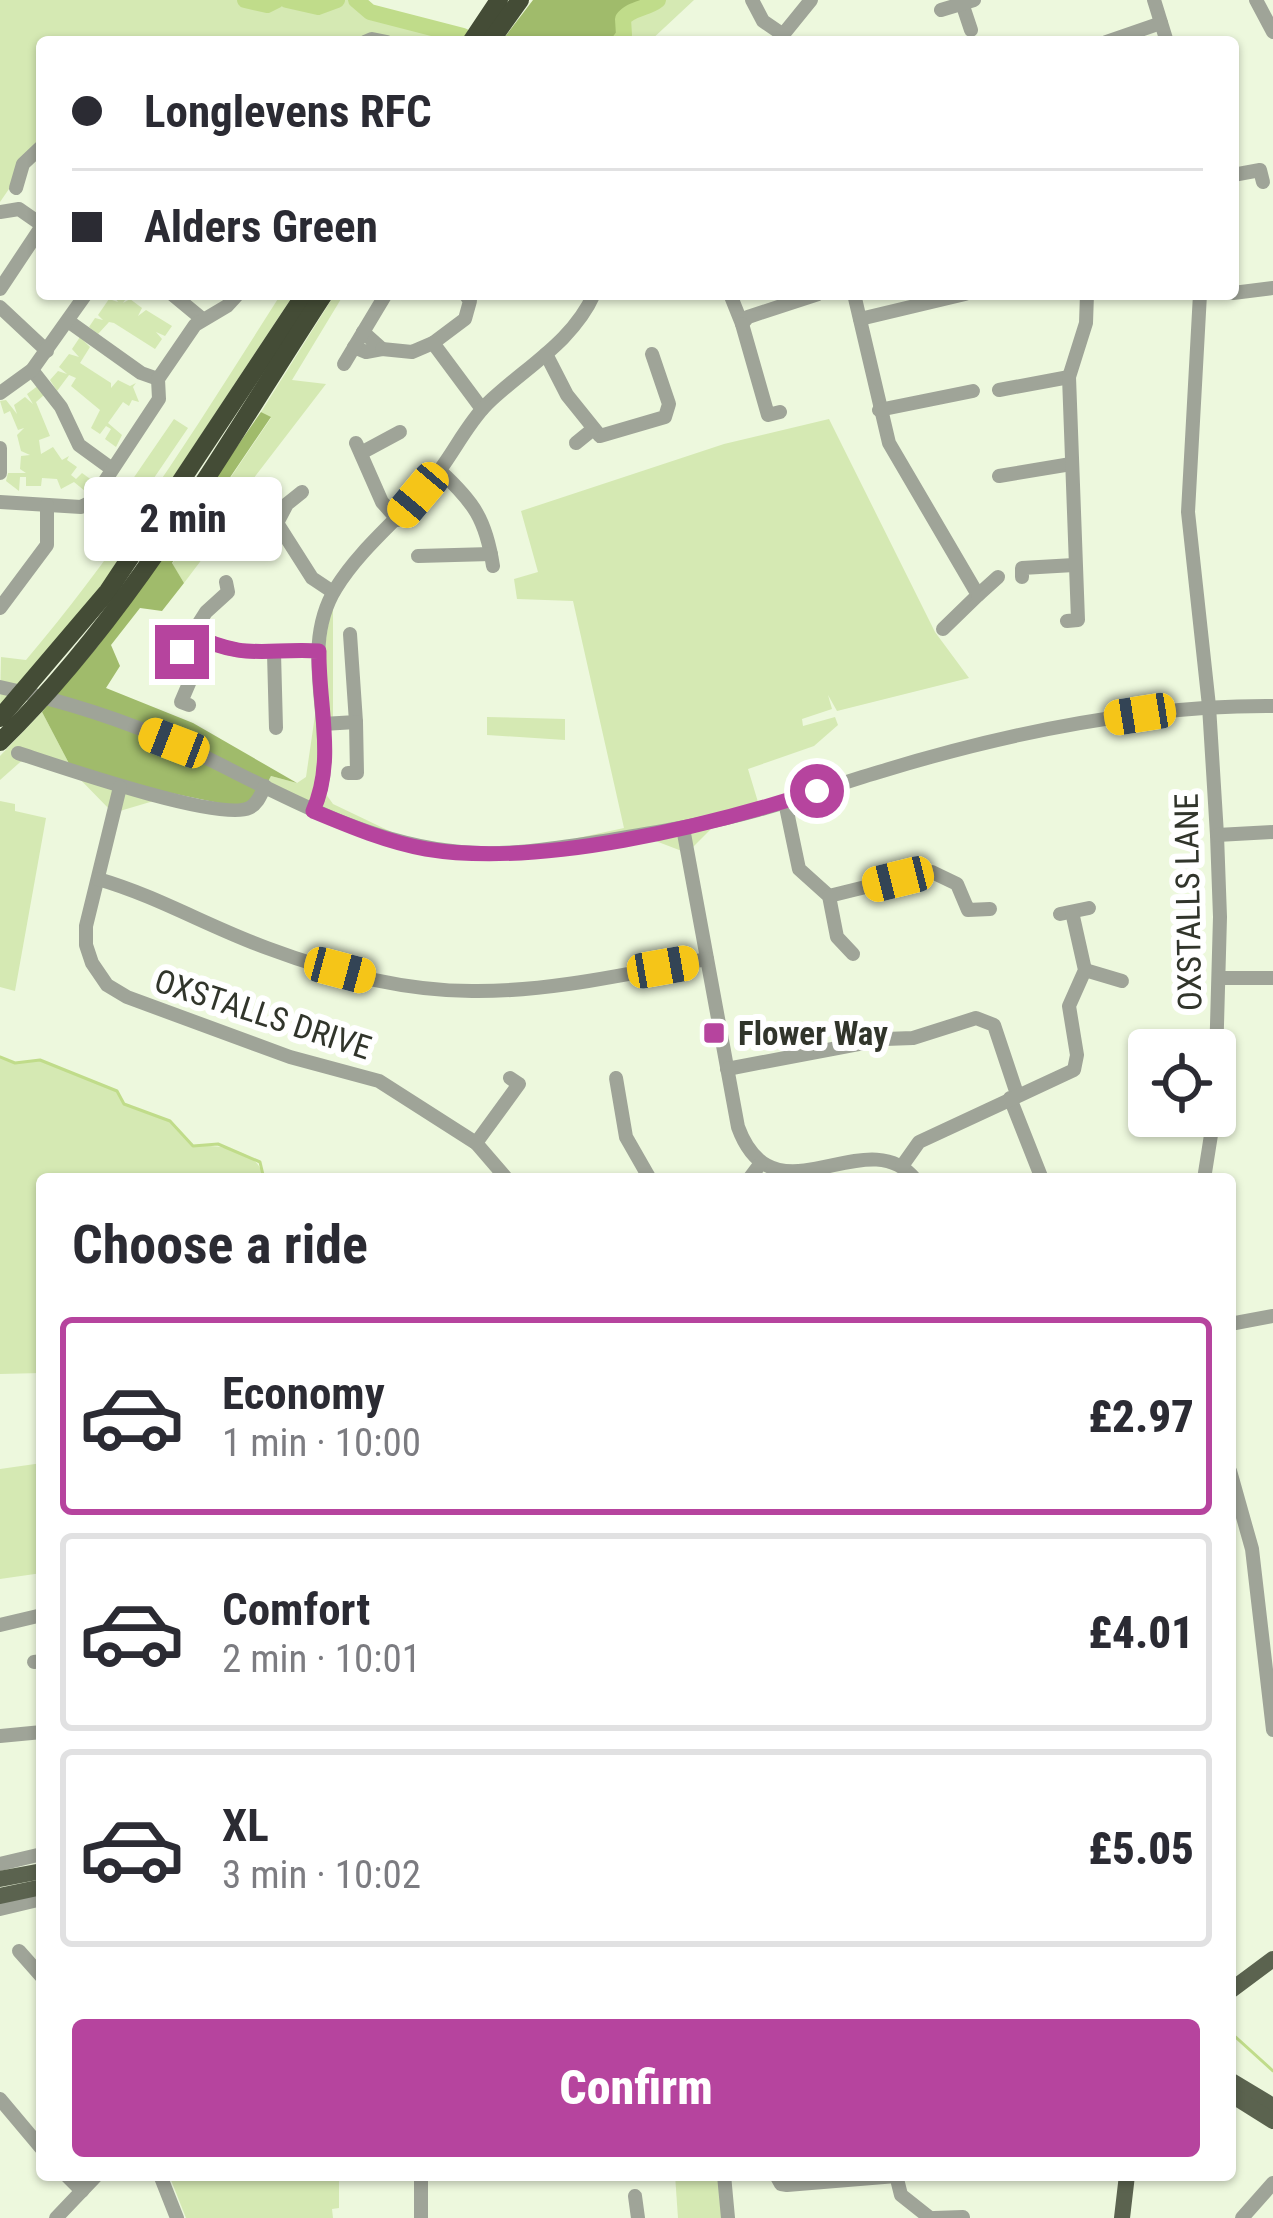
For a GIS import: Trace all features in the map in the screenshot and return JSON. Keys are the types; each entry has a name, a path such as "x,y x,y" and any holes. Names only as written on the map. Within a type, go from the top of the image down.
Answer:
{"highway":[{"path":"475,36 499,0"},
{"path":"494,36 520,0"},
{"path":"0,718 108,591 301,300"},
{"path":"0,742 63,674 127,591 320,300"}],"main road":[{"path":"0,1879 36,1872"},
{"path":"0,1896 36,1888"},
{"path":"1236,1987 1273,1959"},
{"path":"1236,2084 1273,2106"},
{"path":"1236,2098 1273,2121"},
{"path":"1122,2218 1126,2181"}],"street":[{"path":"752,0 777,36"},
{"path":"781,36 811,0"},
{"path":"1154,0 1165,36"},
{"path":"1256,0 1271,24"},
{"path":"940,10 966,1 971,30"},
{"path":"1123,36 1161,23"},
{"path":"16,188 23,164 36,152"},
{"path":"1239,174 1260,170 1263,182"},
{"path":"6,210 36,223"},
{"path":"0,289 36,235"},
{"path":"1239,292 1273,288"},
{"path":"0,394 32,370 82,300"},
{"path":"179,300 201,318"},
{"path":"0,502 81,507 91,502 159,399 158,379 201,318 232,300"},
{"path":"344,364 382,300"},
{"path":"359,339 382,349 412,352 469,322 469,300"},
{"path":"313,811 326,760 319,651 333,592 354,562 440,471 482,410 575,327 586,300"},
{"path":"732,300 768,415 780,412"},
{"path":"742,325 748,317 800,300"},
{"path":"855,300 890,443 978,595"},
{"path":"860,319 940,300"},
{"path":"1077,620 1069,376 1086,323 1087,300"},
{"name":"OXSTALLS LANE","path":"1200,300 1188,512 1217,835 1217,1029"},
{"path":"0,307 47,351"},
{"path":"68,321 141,373 158,379"},
{"path":"433,343 457,384 482,410"},
{"path":"546,354 592,430 609,436 665,417 669,404 650,361"},
{"path":"32,370 61,406 79,445 112,469"},
{"path":"1005,386 1069,376"},
{"path":"879,410 957,401 973,392"},
{"path":"577,442 592,430"},
{"path":"395,438 359,448 382,502 398,520"},
{"path":"0,448 0,473"},
{"path":"1010,479 1071,464"},
{"path":"413,555 492,560 476,508 440,471"},
{"path":"300,497 287,504 273,524 312,578 333,592"},
{"path":"0,608 47,545 47,505"},
{"path":"1022,577 1022,568 1074,566"},
{"path":"943,629 998,577"},
{"path":"181,702 190,681 170,667 206,612 231,590"},
{"path":"192,634 219,648 246,654 319,651"},
{"path":"350,634 357,773"},
{"path":"270,722 274,653"},
{"path":"0,687 74,706 174,743 313,811 409,844 464,853 557,848 683,828 1002,740 1140,714 1209,706 1273,706"},
{"path":"322,724 356,722"},
{"path":"19,753 120,787 236,811 256,802 266,786"},
{"name":"OXSTALLS DRIVE","path":"120,787 86,945 107,985 261,1048 379,1081 476,1143 502,1173"},
{"path":"784,802 799,869 830,896 837,937 853,954"},
{"path":"683,828 738,1127 747,1147 760,1163 798,1172 872,1159 902,1166 909,1173"},
{"path":"1217,835 1273,832"},
{"path":"830,896 932,872 960,881 963,912 990,909"},
{"path":"98,879 158,898 268,948 370,979 425,987 516,988 707,959"},
{"path":"902,1166 919,1142 1013,1096 1060,1079 1076,1067 1069,1006 1085,970 1066,913 1088,908"},
{"path":"1085,970 1124,982"},
{"path":"1219,978 1273,978"},
{"path":"728,1069 886,1039 914,1038 936,1022 976,1018 994,1025 1040,1173"},
{"path":"612,1075 626,1137 647,1173"},
{"path":"476,1143 519,1084 510,1078"},
{"path":"1205,1173 1211,1137"},
{"path":"753,1173 760,1163"},
{"path":"1236,1323 1273,1316"},
{"path":"1236,1502 1255,1569 1273,1730"},
{"path":"1255,1569 1273,1566"},
{"path":"0,1625 36,1616"},
{"path":"0,1736 36,1733"},
{"path":"0,1864 36,1855"},
{"path":"0,1909 36,1900"},
{"path":"19,1951 36,1970"},
{"path":"0,2098 36,2142"},
{"path":"72,2181 82,2192"},
{"path":"56,2218 92,2181"},
{"path":"162,2181 177,2218"},
{"path":"421,2181 421,2218"},
{"path":"725,2181 728,2218"},
{"path":"778,2185 825,2181"},
{"path":"898,2181 901,2195 932,2218 963,2217"},
{"path":"1242,2218 1273,2183"},
{"path":"635,2197 638,2218"}],"green space":[{"path":"0,0 247,0 267,5 287,0 318,7 356,0 370,12 442,32 439,36 36,36 36,150 0,202"},
{"path":"533,0 658,0 623,19 623,36 506,36"},
{"path":"658,0 694,0 655,36 623,36 623,19"},
{"path":"108,300 131,300 142,308 138,316 146,310 172,326 165,336 156,332 162,339 155,349 114,323 109,322 98,334 89,327 95,318 103,320 98,315"},
{"path":"277,300 290,300 96,594 0,707 1,657 26,660 160,482"},
{"path":"331,300 340,300 292,380 326,384 214,530 218,538 184,583 172,564 271,418 261,412"},
{"path":"80,337 90,347 80,363 111,383 111,388 118,380 130,386 136,383 139,402 132,400 129,406 123,402 108,423 122,435 116,447 105,439 111,429 106,426 100,434 91,428 100,410 71,386 76,378 69,375 57,391 50,380 58,371 67,374 59,367 69,354 79,357 72,349"},
{"path":"39,385 44,395 36,402 50,436 39,440 41,454 53,447 62,460 69,456 67,460 77,467 71,475 76,479 82,473 93,481 85,491 74,482 61,489 57,479 42,478 41,486 26,486 26,477 20,477 19,491 6,481 8,473 26,473 20,469 21,456 30,455 21,451 17,435 24,428 18,430 0,401 6,400 17,414 14,405 25,397 33,404 27,394"},
{"path":"261,412 271,417 172,563 184,583 162,611 140,608 111,645 120,666 106,688 193,723 297,783 271,776 248,809 74,773 42,712 98,646"},
{"path":"174,419 188,428 124,522 115,523 106,516 112,508 119,513 115,505"},
{"path":"829,419 935,632 969,678 837,711 828,695 832,709 802,719 803,726 835,717 838,725 814,746 748,769 758,802 785,802 720,820 687,853 640,835 508,853 624,828 573,601 517,599 514,579 538,572 521,511 724,444"},
{"path":"333,592 333,723 323,724 323,790 333,804 425,848 265,786 271,776 297,783 306,777"},
{"path":"42,712 74,773 27,756 0,780 0,756"},
{"path":"487,717 565,719 565,740 487,735"},
{"path":"74,773 167,797 113,813"},
{"path":"0,801 15,804 15,811 46,818 15,991 0,987"},
{"path":"0,1057 15,1063 40,1060 117,1091 124,1104 170,1121 193,1146 226,1148 255,1161 262,1173 36,1173 36,1373 0,1374"},
{"path":"36,1464 36,1574 0,1579 0,1469"},
{"path":"171,2181 339,2181 339,2208 332,2209 333,2218 186,2218"},
{"path":"675,2181 725,2181 728,2218 678,2218"}],"waterway":[{"path":"245,0 267,5 277,0"},
{"path":"287,0 318,7 337,0"},
{"path":"356,0 370,12 463,36"},
{"path":"623,36 623,19 658,0"},
{"path":"0,1057 15,1063 40,1060 117,1091 124,1104 170,1121 193,1146 218,1144 260,1162 263,1173"},
{"path":"1236,2037 1273,2071"}],"place":[{"name":"Flower Way","path":"714,1033"}],"route":[{"path":"182,652 192,634 219,648 246,654 319,651 318,692 326,760 313,811 424,848 508,853 557,848 683,828 817,791"}]}
